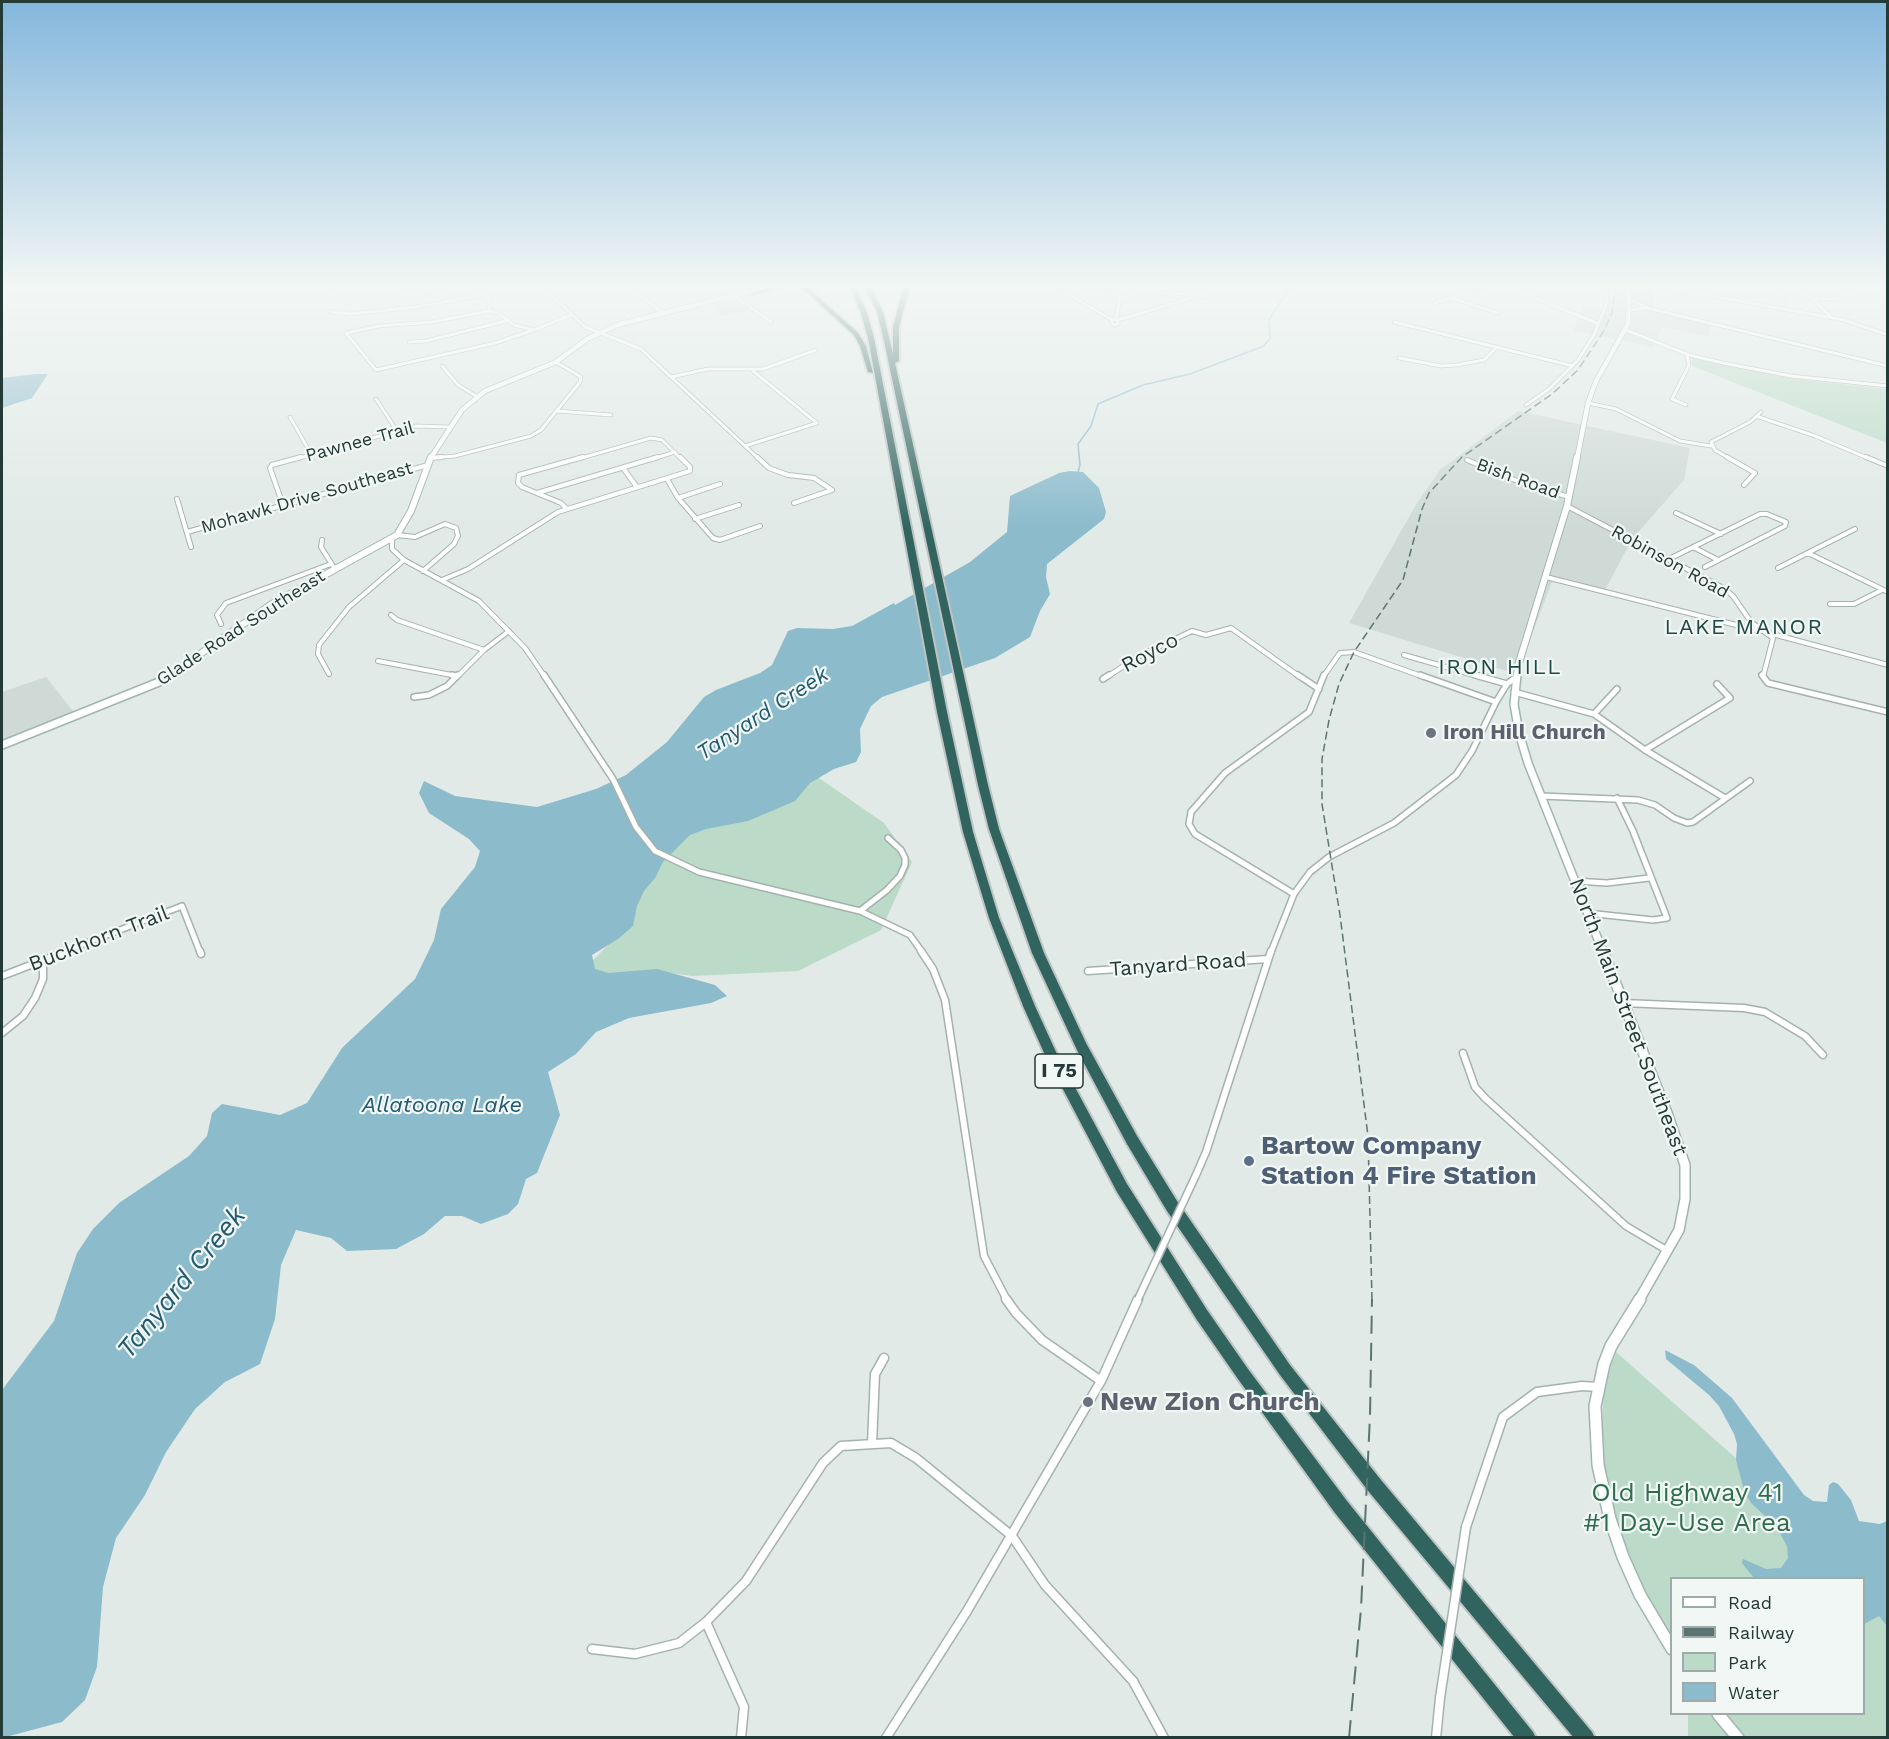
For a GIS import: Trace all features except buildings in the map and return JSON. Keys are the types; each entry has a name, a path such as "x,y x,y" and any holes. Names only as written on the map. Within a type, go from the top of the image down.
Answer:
{"highway":[{"path":"869,366 885,415"},
{"name":"I 75","path":"876,366 968,832 994,918 1051,1055 1128,1198 1242,1374 1341,1507 1527,1737"},
{"name":"I 75","path":"893,366 988,806 1026,922 1081,1046 1132,1140 1172,1206 1285,1370 1374,1486 1586,1737"},
{"path":"895,366 895,374"}],"street":[{"path":"372,366 375,370 392,366"},
{"path":"442,366 458,386 476,396"},
{"path":"546,366 476,396 448,427 429,462 411,511 395,537 392,549 404,561 479,601 525,648 580,726 613,779 636,827 655,851 699,872 860,910 910,935 933,969 945,1000 984,1256 998,1286 1016,1313 1042,1340 1101,1381"},
{"path":"429,462 531,436 541,430 580,382 581,376 563,366"},
{"path":"659,366 769,468 814,478 832,490 794,503"},
{"path":"671,378 708,369 753,370 770,366"},
{"path":"1526,405 1549,389 1573,366"},
{"name":"North Main Street Southeast","path":"1605,366 1596,381 1588,403 1567,506 1511,681 1519,733 1541,796 1623,1003 1687,1176 1683,1215 1669,1251 1619,1330 1604,1364 1595,1406 1596,1448 1602,1490 1610,1519 1623,1557 1640,1595 1670,1647"},
{"path":"1686,405 1672,399 1688,366"},
{"path":"1746,366 1791,375 1887,386"},
{"path":"745,446 816,423 753,370"},
{"path":"376,399 397,431"},
{"path":"1588,403 1616,409 1680,441 1711,446 1755,473 1744,485"},
{"path":"557,411 611,416"},
{"path":"1711,446 1714,439 1750,422 1761,412"},
{"path":"1756,416 1815,436 1887,466"},
{"path":"290,417 311,454"},
{"name":"Pawnee Trail","path":"272,465 397,431 425,425 448,427"},
{"path":"442,580 468,569 567,508 667,479 691,469 662,440 651,438 519,475 518,483 567,508"},
{"path":"537,493 675,452"},
{"name":"Bish Road","path":"1467,460 1533,487 1569,497"},
{"name":"Mohawk Drive Southeast","path":"186,532 429,462"},
{"path":"272,465 270,468 283,505"},
{"path":"623,468 637,487"},
{"path":"667,479 678,498 713,538 720,540 760,526"},
{"path":"678,498 720,484"},
{"path":"177,499 191,547"},
{"path":"695,519 739,505"},
{"name":"Robinson Road","path":"1567,506 1725,589 1733,596 1751,622 1762,631"},
{"path":"1676,513 1721,534"},
{"path":"1669,559 1760,514 1767,514 1786,522 1785,526 1705,567"},
{"path":"395,537 415,537 446,524 456,528 458,536 454,544 423,571"},
{"path":"1778,568 1855,529"},
{"name":"Glade Road Southeast","path":"2,745 159,682 192,662 254,615 333,566 395,537"},
{"path":"221,624 217,615 226,603 333,566 321,547 322,540"},
{"path":"1693,547 1718,560"},
{"path":"1808,553 1885,591"},
{"path":"330,674 318,654 319,645 349,607 404,561"},
{"path":"1546,577 1887,664"},
{"path":"1830,603 1854,604 1885,591"},
{"path":"390,615 397,620 484,650"},
{"name":"Royco","path":"1103,679 1139,656 1192,631 1206,635 1232,628 1264,653 1319,688"},
{"path":"414,697 438,692 484,650 509,631"},
{"path":"1762,631 1773,638 1762,676 1768,683 1887,712"},
{"path":"1294,894 1195,834 1189,824 1191,812 1225,773 1309,712 1333,660 1340,653 1354,652 1496,702"},
{"path":"886,1737 1012,1536 1101,1381 1196,1175 1219,1114 1268,959 1294,894 1310,872 1329,857 1394,823 1456,775 1472,751 1496,702 1511,681 1404,656"},
{"path":"378,661 457,676"},
{"path":"1645,750 1730,698 1717,684"},
{"path":"1594,714 1617,689"},
{"path":"1514,692 1594,714 1645,750 1725,798"},
{"path":"1541,796 1617,798 1655,805 1674,818 1687,823 1693,822 1750,781"},
{"path":"1587,913 1653,920 1667,918 1649,878 1633,831 1617,798"},
{"path":"860,910 887,890 900,876 905,865 905,858 901,850 888,838"},
{"path":"1575,881 1607,883 1649,878"},
{"name":"Buckhorn Trail","path":"2,976 182,906 201,954"},
{"name":"Tanyard Road","path":"1088,971 1268,959"},
{"path":"2,1033 23,1016 36,998 43,979 43,961"},
{"path":"1623,1003 1744,1008 1765,1012 1805,1036 1823,1055"},
{"path":"1463,1053 1475,1086 1485,1098 1626,1226 1669,1251"},
{"path":"872,1444 875,1374 884,1358"},
{"path":"1436,1737 1466,1527 1503,1417 1537,1392 1582,1386 1598,1387"},
{"path":"592,1649 635,1654 679,1643 706,1622 746,1581 823,1463 841,1446 891,1443 916,1458 1012,1536 1045,1585 1133,1681 1164,1737"},
{"path":"706,1622 744,1707 741,1737"},
{"path":"1720,1715 1738,1737"}],"shaded area":[{"path":"1518,411 1690,448 1684,480 1632,539 1604,592 1553,579 1517,674 1349,623 1417,503 1440,470"},
{"path":"46,677 77,716 2,745 2,692"}],"green space":[{"path":"1692,366 1733,366 1788,378 1887,389 1887,443"},
{"path":"816,776 884,823 912,862 881,930 798,971 692,976 656,971 608,977 585,969 627,929 653,868 678,836"},
{"name":"Old Highway 41 #1 Day-Use Area","path":"1616,1352 1782,1499 1887,1573 1887,1737 1688,1737 1688,1715 1865,1715 1865,1577 1670,1577 1670,1634 1643,1590 1613,1510 1605,1470 1602,1435 1603,1401 1608,1374"}],"water":[{"path":"48,374 32,398 2,408 2,378"},
{"name":"Allatoona Lake","path":"1083,472 1099,488 1106,512 1104,519 1047,564 1046,577 1050,594 1040,611 1030,637 995,658 882,697 871,706 860,729 861,752 856,762 834,769 810,783 795,801 748,821 706,829 690,835 663,862 655,878 644,891 637,906 633,926 618,939 592,955 595,969 608,973 657,969 715,985 727,996 711,1003 629,1018 596,1032 576,1054 548,1072 560,1115 537,1173 526,1179 518,1204 508,1214 481,1224 462,1216 445,1216 424,1234 396,1249 347,1251 331,1238 296,1230 281,1265 275,1319 260,1364 225,1382 195,1409 166,1452 145,1495 116,1538 103,1587 97,1667 85,1700 62,1722 2,1738 2,1390 54,1321 77,1253 93,1229 119,1203 189,1156 207,1136 212,1113 222,1104 280,1115 307,1103 342,1048 415,979 434,940 441,909 475,867 480,851 469,839 429,813 419,793 424,781 455,796 537,807 596,789 626,775 667,742 704,697 760,673 772,665 788,631 797,628 833,629 852,626 894,603 895,605 970,562 1007,532 1010,496 1059,473"},
{"path":"1665,1350 1694,1365 1732,1398 1804,1495 1813,1501 1827,1502 1829,1485 1833,1482 1838,1484 1851,1500 1859,1521 1880,1524 1887,1521 1887,1626 1879,1616 1865,1623 1865,1577 1753,1577 1742,1563 1743,1559 1766,1569 1781,1568 1788,1558 1787,1546 1775,1525 1752,1504 1745,1494 1736,1460 1737,1444 1719,1406 1666,1359"}],"waterway":[{"name":"Tanyard Creek","path":"1078,472 1080,465 1078,444 1091,426 1098,404 1143,385 1190,374 1211,366"}],"railway":[{"path":"1372,1300 1368,1136 1340,915 1322,804 1322,759 1329,720 1339,684 1354,652 1403,580 1422,509 1429,493 1462,457 1552,394 1581,366"},
{"path":"1349,1738 1361,1609 1370,1416 1372,1300"}],"place":[{"name":"Iron Hill Church","path":"1431,733"},
{"name":"Bartow Company Station 4 Fire Station","path":"1249,1161"},
{"name":"New Zion Church","path":"1088,1402"}],"district":[{"name":"LAKE MANOR","path":"1744,628"},
{"name":"IRON HILL","path":"1500,668"}]}
